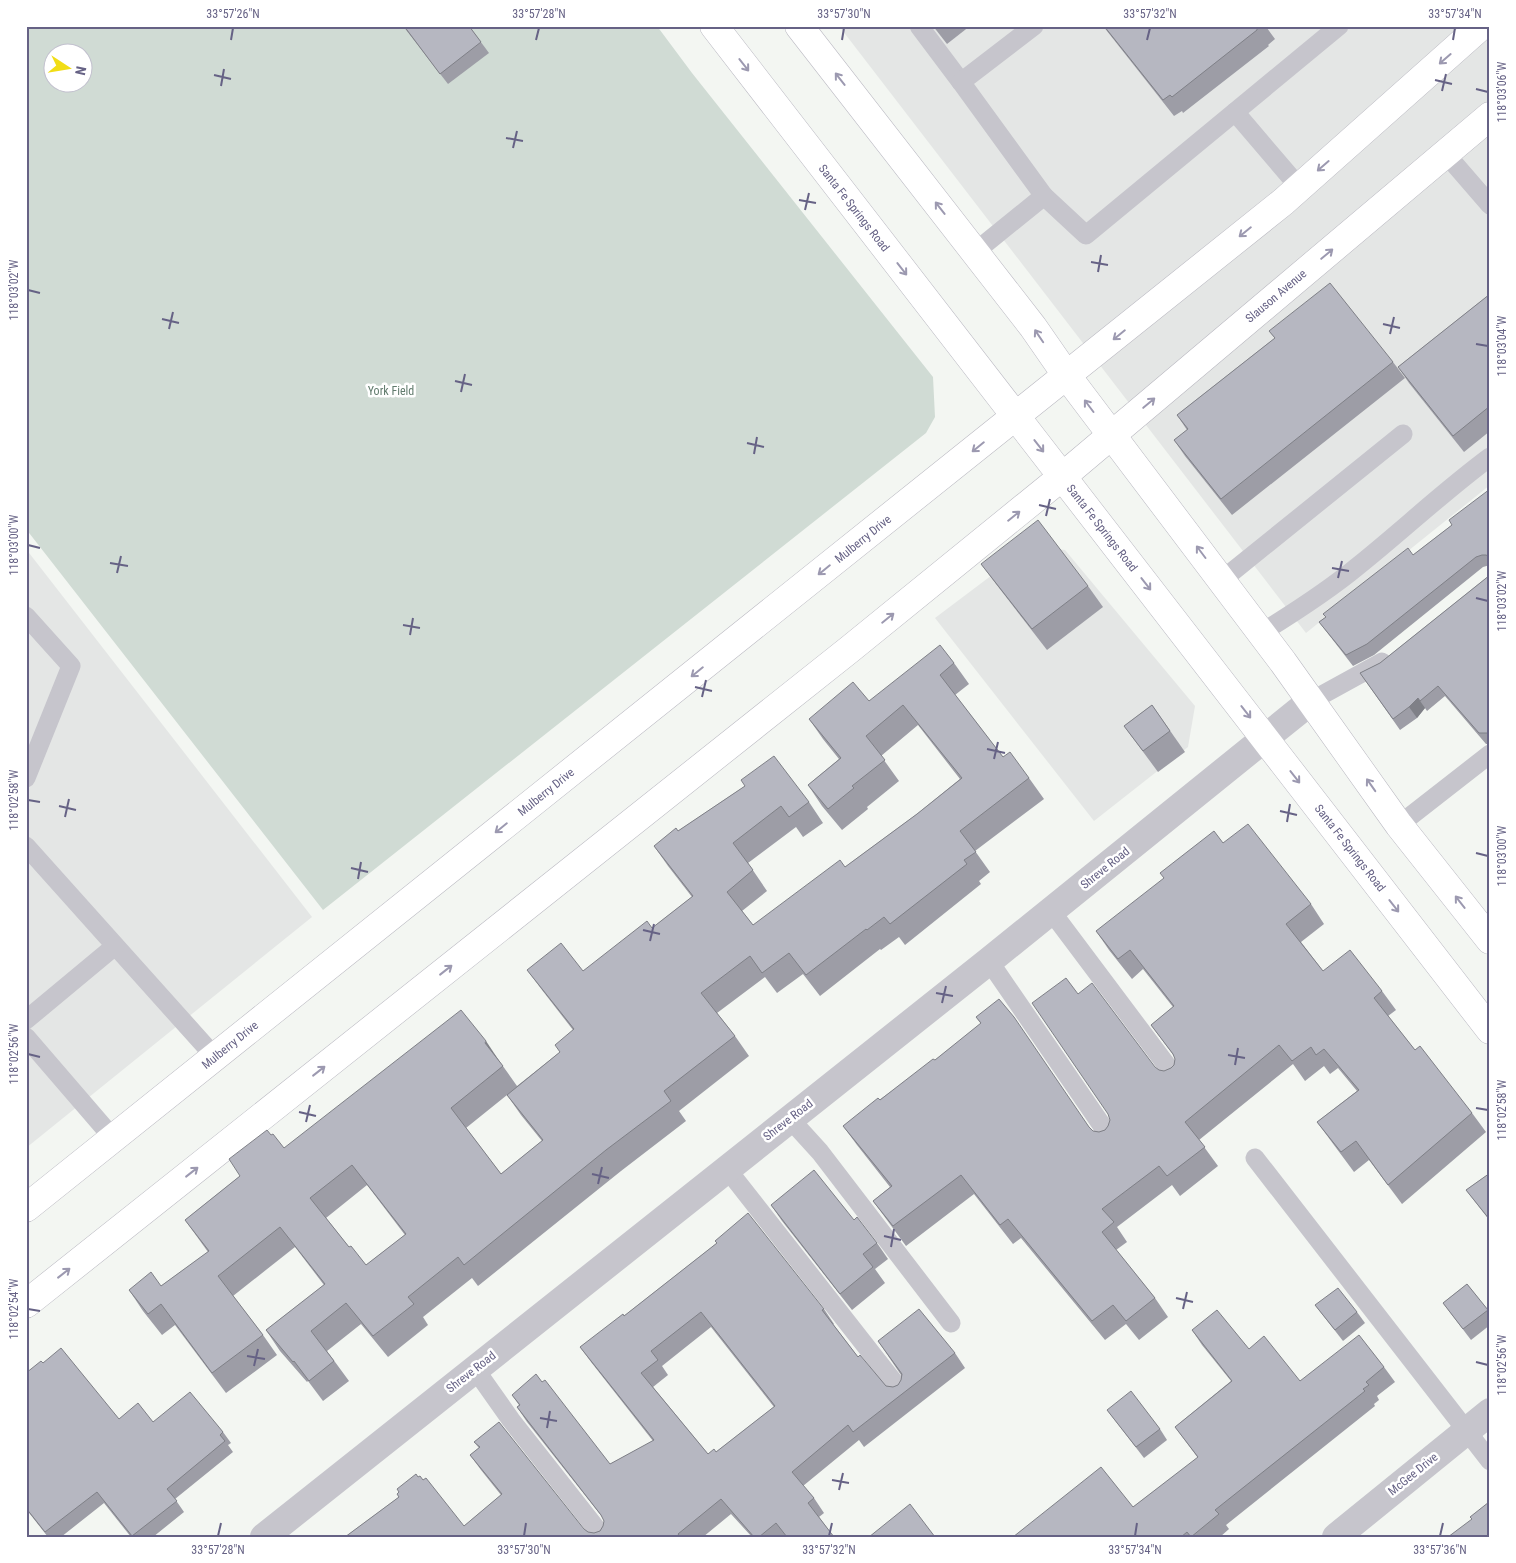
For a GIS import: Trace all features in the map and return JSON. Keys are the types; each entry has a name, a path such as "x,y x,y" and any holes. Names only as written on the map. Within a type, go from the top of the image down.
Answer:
{"main road":[{"name":"Santa Fe Springs Road","path":"714,26 1490,1030"},
{"path":"799,26 1033,327 1067,376 1262,633 1399,825 1490,939"},
{"path":"1067,376 1283,202 1481,26"},
{"name":"Slauson Avenue","path":"1063,476 1490,116"},
{"name":"Mulberry Drive","path":"26,1208 1067,376"},
{"path":"26,1304 842,655 1063,476"}],"street":[{"name":"Shreve Road","path":"264,1537 989,961 1311,701"},
{"name":"McGee Drive","path":"1336,1537 1490,1412"}],"lane":[{"path":"919,26 1044,196 1086,235 1339,26"},
{"path":"961,82 1034,26"},
{"path":"1235,112 1299,187"},
{"path":"1445,153 1490,205"},
{"path":"975,252 1044,196"},
{"path":"1222,580 1403,434"},
{"path":"1262,633 1316,599 1358,567 1461,478 1490,457"},
{"path":"26,616 71,666 26,778"},
{"path":"1311,701 1380,664 1394,652"},
{"path":"1399,825 1490,754"},
{"path":"26,846 215,1057"},
{"path":"1051,911 1177,1079"},
{"path":"26,1020 115,946"},
{"path":"989,961 1112,1140"},
{"path":"26,1037 113,1138"},
{"path":"790,1119 820,1152 952,1323"},
{"path":"1255,1158 1490,1461"},
{"path":"727,1169 901,1391"},
{"path":"475,1369 511,1420 603,1537"}],"shaded area":[{"path":"839,26 1490,26 1490,485 1306,633"},
{"path":"1032,545 1065,550 1195,706 1188,747 1094,821 935,618"},
{"path":"26,549 312,917 26,1148"}],"green space":[{"name":"York Field","path":"26,26 657,26 692,73 933,377 935,417 926,433 323,910 26,529"}],"building":[{"path":"404,26 469,26 481,42 440,74"},
{"path":"1104,26 1259,26 1257,30 1172,97 1170,95 1163,100"},
{"path":"1330,283 1393,362 1221,499 1174,440 1188,429 1177,415 1275,338 1269,331"},
{"path":"1490,294 1490,406 1453,436 1398,367"},
{"path":"1490,489 1490,557 1482,555 1476,557 1367,644 1346,655 1319,622 1326,617 1323,614 1408,548 1413,555 1452,525 1449,520"},
{"path":"1038,520 1088,586 1032,629 981,564"},
{"path":"1490,575 1490,736 1487,733 1479,733 1438,686 1420,701 1418,698 1393,719 1360,673 1380,663"},
{"path":"940,645 954,663 940,675 1003,757 1010,752 1029,778 960,831 976,852 964,860 967,864 890,924 884,917 806,975 789,953 762,973 750,956 701,993 735,1036 664,1091 671,1101 606,1150 464,1265 458,1257 408,1297 414,1304 373,1336 346,1303 311,1331 334,1361 309,1381 266,1330 325,1284 280,1227 218,1276 263,1335 212,1373 161,1304 148,1314 129,1290 151,1272 161,1286 209,1251 185,1220 240,1176 229,1159 267,1130 271,1135 273,1134 284,1148 461,1010 503,1066 451,1108 501,1174 543,1140 507,1095 560,1052 555,1045 574,1029 527,970 561,943 583,971 647,921 652,928 693,896 654,846 676,828 678,831 745,786 741,780 774,756 809,802 789,817 781,806 733,843 753,870 727,892 753,925 840,860 845,867 962,778 903,705 866,736 885,760 852,786 854,788 828,809 808,785 841,758 809,719 853,682 869,701","holes":["352,1165 406,1234 366,1265 351,1246 349,1247 310,1198"]},
{"path":"1152,705 1170,731 1143,751 1124,726"},
{"path":"1248,824 1311,904 1286,924 1323,971 1350,950 1382,991 1374,998 1415,1050 1420,1046 1472,1113 1388,1185 1356,1141 1341,1152 1317,1122 1359,1090 1324,1049 1316,1055 1311,1047 1292,1061 1279,1045 1185,1122 1205,1147 1167,1176 1159,1166 1102,1209 1114,1222 1102,1232 1155,1298 1126,1321 1113,1305 1092,1321 1008,1219 1000,1225 961,1175 893,1226 873,1201 892,1186 843,1126 878,1098 880,1100 933,1059 935,1060 981,1023 976,1017 999,999 1014,1017 1093,1131 1105,1130 1110,1120 1108,1114 1032,1003 1066,978 1078,994 1092,983 1155,1067 1164,1071 1174,1065 1175,1059 1173,1054 1151,1025 1174,1006 1130,950 1118,959 1096,931 1164,878 1160,873 1214,831 1223,843"},
{"path":"814,1170 854,1220 857,1217 877,1243 863,1254 873,1267 840,1294 771,1205"},
{"path":"1490,1173 1490,1220 1466,1190"},
{"path":"748,1213 824,1309 822,1310 858,1357 860,1355 886,1386 893,1387 898,1385 902,1374 878,1341 919,1309 955,1353 853,1432 848,1425 792,1472 814,1498 808,1503 834,1537 787,1537 776,1523 759,1537 754,1537 721,1499 678,1534 680,1537 345,1537 399,1497 397,1489 416,1474 423,1480 426,1478 464,1526 502,1494 470,1455 480,1447 474,1442 499,1422 584,1529 594,1533 600,1531 604,1521 601,1515 517,1407 520,1405 512,1395 536,1374 542,1382 545,1380 610,1464 654,1440 580,1347 623,1314 624,1316 717,1243 715,1241","holes":["701,1312 775,1406 716,1452 714,1449 708,1454 641,1373 658,1360 651,1351"]},
{"path":"1467,1284 1488,1310 1463,1329 1443,1303"},
{"path":"1338,1288 1357,1312 1335,1330 1315,1305"},
{"path":"1217,1310 1249,1349 1264,1336 1300,1381 1359,1335 1384,1367 1366,1382 1369,1385 1363,1389 1365,1391 1215,1510 1219,1514 1191,1537 1187,1532 1181,1537 1013,1537 1101,1467 1133,1507 1198,1457 1175,1427 1232,1381 1192,1330"},
{"path":"61,1348 119,1419 138,1403 153,1422 190,1392 223,1432 220,1435 225,1441 167,1489 177,1501 132,1536 97,1492 45,1532 26,1508 26,1373 41,1361 43,1363"},
{"path":"1131,1391 1160,1429 1136,1447 1107,1410"},
{"path":"1489,1502 1490,1537 1448,1537 1472,1519 1470,1517"},
{"path":"910,1504 935,1537 869,1537"}]}
